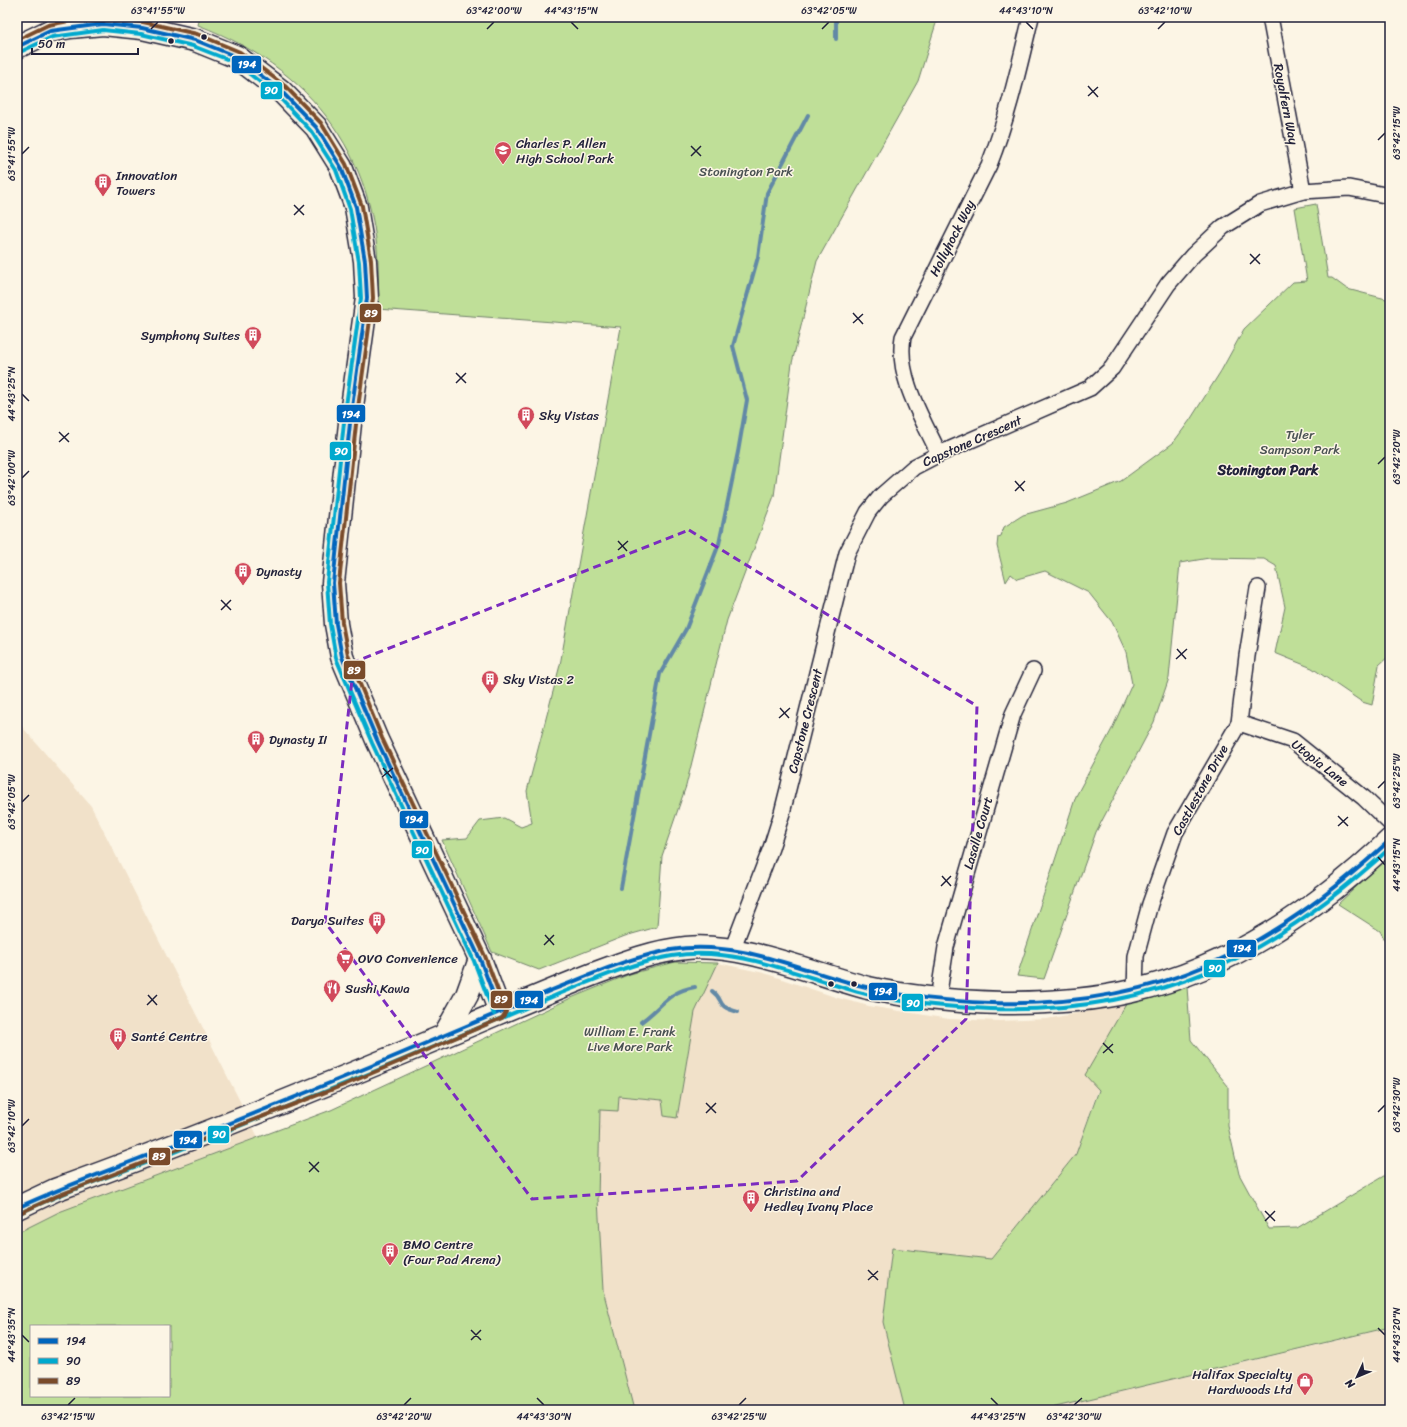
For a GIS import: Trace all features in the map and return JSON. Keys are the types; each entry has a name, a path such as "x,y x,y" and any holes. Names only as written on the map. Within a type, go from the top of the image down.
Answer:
{"street":[{"name":"Hollyhock Way","path":"939,454 908,385 902,368 900,351 903,337 989,165 1005,121 1031,17"},
{"name":"Royalfern Way","path":"1270,17 1303,191"},
{"path":"17,47 50,31 102,21 195,40 237,57 281,90 311,122 340,167 356,208 365,261 367,298 350,414 333,582 336,624 342,658 366,715 480,959 500,1012"},
{"name":"Capstone Crescent","path":"732,950 771,848 782,813 847,552 857,530 868,512 881,496 914,467 939,454 1090,388 1112,368 1168,284 1193,255 1223,227 1260,204 1303,191 1349,188 1390,196"},
{"name":"Castlestone Drive","path":"1135,991 1136,956 1150,904 1175,833 1239,722 1258,588"},
{"name":"Lasalle Court","path":"941,1001 940,986 948,939 1013,714 1033,671"},
{"name":"Utopia Lane","path":"1239,722 1293,741 1364,798 1390,823"},
{"path":"17,1208 55,1190 335,1081 500,1012 635,959 687,947 732,950 870,988 941,1001 1029,1003 1089,999 1135,991 1189,973 1236,953 1316,902 1371,858 1390,840"},
{"path":"444,1036 468,995 480,959"}],"highlighted area":[{"path":"689,530 977,706 966,1019 797,1181 532,1199 325,922 354,662"}],"shaded area":[{"path":"17,721 91,806 258,1137 59,1212 17,1233"},
{"path":"718,963 764,973 838,998 869,1006 949,1019 1000,1021 1047,1019 1093,1010 1129,999 1076,1154 991,1259 892,1248 883,1322 905,1410 634,1410 603,1290 598,1199 600,1110 618,1110 618,1096 663,1100 664,1116 677,1118 695,1012"},
{"path":"1390,1327 1390,1410 1043,1410 1352,1337"}],"green space":[{"path":"200,17 938,17 918,81 817,261 792,363 774,496 727,620 686,786 662,856 657,927 625,936 539,970 492,952 442,840 467,838 480,821 504,818 521,827 532,823 527,791 560,665 621,327 377,309 378,260 372,215 359,173 339,134 313,100 280,70 242,45 198,25"},
{"name":"Tyler Sampson Park","path":"1316,204 1328,278 1332,278 1347,289 1390,300 1390,655 1379,665 1372,705 1362,702 1312,668 1275,653 1285,607 1276,566 1264,559 1209,558 1180,563 1169,678 1154,722 1096,832 1044,979 1017,976 1076,796 1112,729 1132,684 1126,652 1112,622 1089,593 1045,571 1017,579 1011,574 1006,582 997,546 998,537 1001,536 1004,527 1023,515 1067,503 1121,481 1173,443 1190,420 1221,371 1244,329 1293,282 1307,281 1295,208"},
{"path":"1390,855 1390,949 1380,931 1338,904"},
{"name":"William E. Frank Live More Park","path":"675,962 718,963 695,1012 677,1118 664,1116 662,1100 619,1096 618,1111 600,1110 598,1199 603,1290 634,1410 17,1410 17,1233 59,1212 331,1110 571,998 630,974"},
{"path":"1187,987 1191,1040 1228,1086 1228,1126 1239,1174 1269,1229 1297,1228 1387,1174 1390,1159 1390,1327 1043,1410 905,1410 883,1322 892,1248 991,1259 1076,1154 1099,1090 1085,1075 1129,999"}],"waterway":[{"path":"836,17 836,39"},
{"path":"621,888 660,674 686,629 719,544 747,400 733,346 758,257 767,193 808,115"},
{"path":"641,1022 671,996 678,992 695,987"},
{"path":"712,991 726,1008 738,1012"}],"transit line":[{"name":"89","path":"17,40 48,25 69,21 103,18 143,22 197,34 240,52 285,86 321,123 346,164 362,206 371,260 373,298 357,415 339,583 342,623 348,655 382,738 485,956 506,1012 502,1018 344,1085 57,1196 20,1213"},
{"name":"194","path":"17,47 50,31 103,24 142,28 195,40 237,57 281,91 316,127 341,167 356,207 365,261 367,298 351,414 333,583 336,624 342,657 377,740 480,959 500,1012"},
{"name":"90","path":"20,52 52,37 103,30 141,34 193,46 234,62 277,95 311,131 336,170 350,209 359,262 361,298 345,413 327,582 330,624 336,658 372,743 474,961 494,1014"},
{"name":"194","path":"17,1208 71,1185 299,1096 552,990 641,957 671,950 696,948 721,949 770,958 881,991 944,1000 991,1003 1051,1002 1107,995 1159,983 1208,965 1255,942 1300,913 1345,879 1390,840"},
{"name":"90","path":"20,1213 73,1190 164,1156 334,1088 583,984 657,959 697,954 722,955 770,965 866,994 912,1003 944,1006 991,1009 1051,1008 1106,1001 1159,989 1208,972 1255,949 1300,920 1345,887 1390,848"}],"place":[{"name":"Charles P. Allen High School Park","path":"503,165"},
{"name":"Innovation Towers","path":"103,197"},
{"name":"Symphony Suites","path":"253,350"},
{"name":"Sky Vistas","path":"526,430"},
{"name":"Dynasty","path":"243,586"},
{"name":"Sky Vistas 2","path":"490,694"},
{"name":"Dynasty II","path":"256,754"},
{"name":"Darya Suites","path":"377,935"},
{"name":"OVO Convenience","path":"345,973"},
{"name":"Sushi Kawa","path":"332,1003"},
{"name":"Santé Centre","path":"118,1051"},
{"name":"Christina and Hedley Ivany Place","path":"751,1213"},
{"name":"BMO Centre (Four Pad Arena)","path":"390,1266"},
{"name":"Halifax Specialty Hardwoods Ltd","path":"1305,1396"}],"district":[{"name":"Stonington Park","path":"1268,470"}]}
